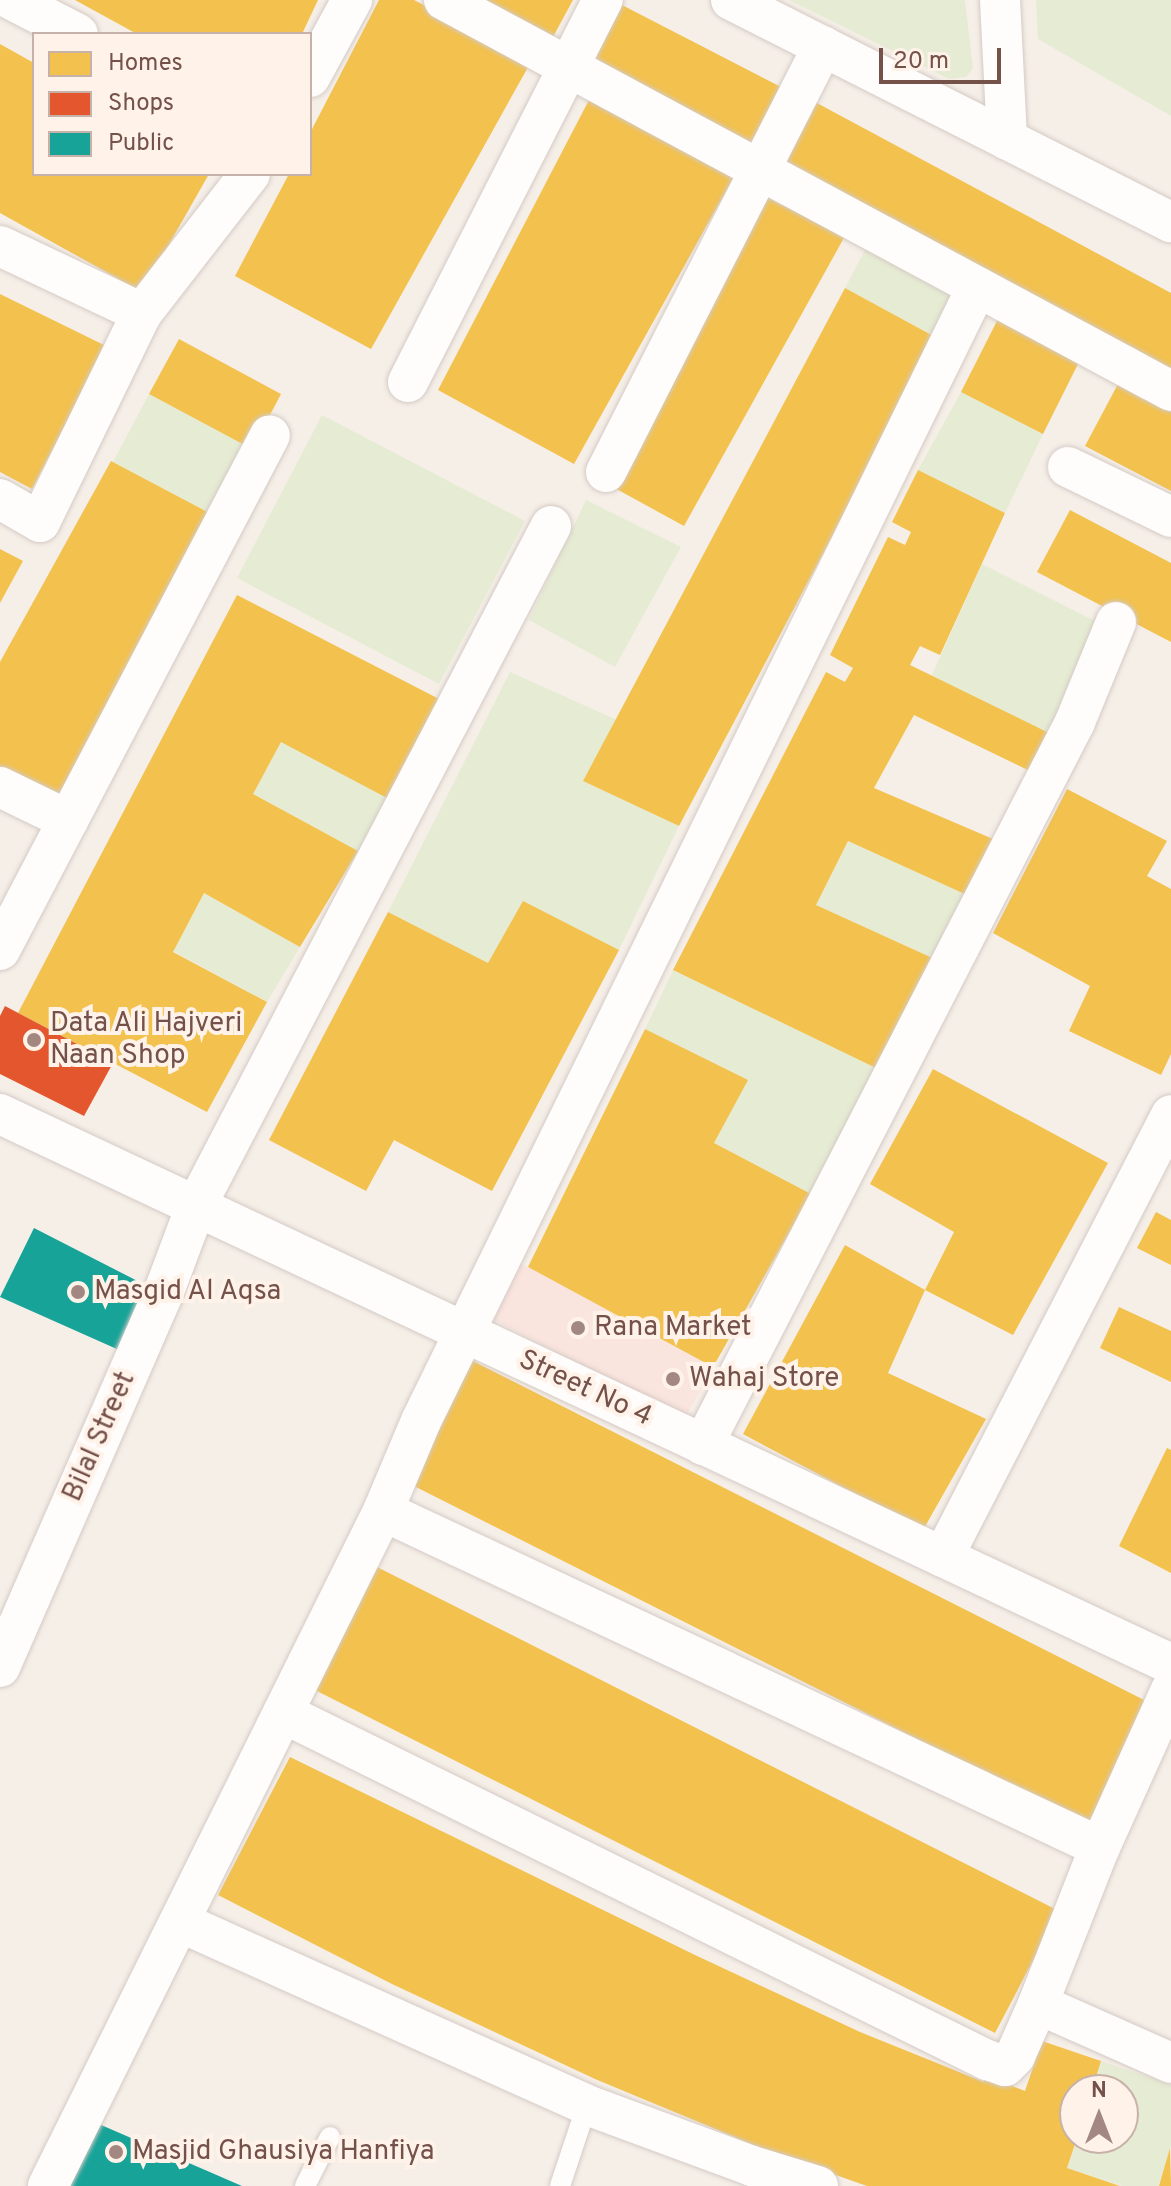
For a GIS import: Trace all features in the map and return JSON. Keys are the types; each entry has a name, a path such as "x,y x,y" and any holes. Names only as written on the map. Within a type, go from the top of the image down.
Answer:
{"street":[{"path":"12,0 74,32"},
{"path":"312,73 352,0"},
{"path":"444,0 1171,391"},
{"path":"408,382 603,0"},
{"path":"1000,0 1007,140"},
{"path":"751,5 823,46 1171,222"},
{"path":"606,472 823,46"},
{"path":"0,499 40,522 142,313 248,176"},
{"path":"0,246 142,313"},
{"path":"48,2186 383,1511 421,1421 977,287"},
{"path":"0,950 270,435"},
{"path":"1068,467 1171,517"},
{"name":"Bilal Street","path":"0,1667 163,1294 196,1206 551,526"},
{"path":"703,1445 1075,722 1116,622"},
{"path":"0,787 68,820"},
{"name":"Street No 4","path":"0,1114 1171,1664"},
{"path":"943,1557 1171,1115"},
{"path":"383,1511 1100,1847"},
{"path":"283,1713 987,2060 1005,2066 1015,2056 1038,2004 1100,1847 1171,1690"},
{"path":"180,1922 749,2176 818,2186"},
{"path":"1038,2004 1171,2063"}],"lane":[{"path":"560,2186 587,2105"},
{"path":"305,2186 330,2137"}],"shaded area":[{"name":"Rana Market","path":"522,1264 713,1367 684,1420 493,1319"}],"green space":[{"path":"789,0 965,0 973,68 966,77 949,79"},
{"path":"1036,0 1171,0 1171,116 1038,39"},
{"path":"867,246 960,296 937,338 845,288"},
{"path":"961,392 1043,434 1005,513 918,470"},
{"path":"149,394 252,449 215,516 113,462"},
{"path":"322,415 525,521 439,684 237,578"},
{"path":"586,500 681,547 615,667 529,620"},
{"path":"982,564 1103,625 1051,734 931,677"},
{"path":"510,672 617,720 583,781 679,826 619,950 524,902 488,963 388,912"},
{"path":"281,741 387,798 358,851 253,794"},
{"path":"848,841 967,895 939,961 816,905"},
{"path":"204,893 300,947 267,1002 173,951"},
{"path":"673,970 876,1068 811,1194 714,1143 747,1080 645,1029"},
{"path":"1101,2061 1139,2074 1097,2074"},
{"path":"1139,2074 1171,2085 1171,2145 1159,2186 1122,2186 1067,2168 1072,2154 1139,2154"}],"building: Homes":[{"path":"75,0 318,0 303,32 133,32"},
{"path":"379,0 414,0 532,60 371,349 235,276 288,176 312,176 312,129"},
{"path":"459,0 573,0 547,48"},
{"path":"622,5 783,88 749,151 590,69"},
{"path":"0,44 32,62 32,176 208,176 142,292 0,213"},
{"path":"589,100 735,175 574,464 438,390"},
{"path":"815,102 1171,293 1171,382 781,167"},
{"path":"766,197 845,236 684,526 611,486"},
{"path":"845,288 937,338 679,826 583,781"},
{"path":"0,294 106,346 32,489 0,472"},
{"path":"999,317 1079,362 1043,434 961,392"},
{"path":"179,339 281,394 252,449 149,394"},
{"path":"1118,384 1171,412 1171,491 1085,446"},
{"path":"111,461 215,516 62,804 0,771 0,662"},
{"path":"918,470 1005,513 940,655 920,646 910,665 1051,734 1032,772 914,715 874,788 993,839 967,895 848,841 816,905 939,961 916,1012 903,1012 876,1068 673,970 826,672 845,682 853,668 830,655 888,537 905,545 911,532 892,522"},
{"path":"1070,510 1171,563 1171,642 1037,572"},
{"path":"0,549 23,561 0,603"},
{"path":"237,595 443,701 387,798 281,742 253,794 358,851 300,947 204,893 173,952 267,1002 207,1112 18,1013"},
{"path":"1067,789 1167,841 1147,876 1171,889 1171,1054 1161,1075 1069,1031 1090,986 993,933"},
{"path":"523,901 619,950 492,1191 394,1140 366,1191 269,1140 388,912 488,963"},
{"path":"645,1029 748,1080 714,1143 811,1194 713,1367 528,1267"},
{"path":"933,1069 1108,1163 1013,1335 925,1290 954,1232 870,1184"},
{"path":"1156,1212 1171,1220 1171,1265 1137,1248"},
{"path":"845,1245 925,1290 888,1373 986,1419 923,1530 743,1434"},
{"path":"1119,1307 1171,1331 1171,1382 1100,1348"},
{"path":"467,1358 1150,1703 1088,1825 402,1480"},
{"path":"1167,1448 1171,1450 1171,1573 1119,1546"},
{"path":"375,1566 1059,1911 995,2033 311,1688"},
{"path":"290,1757 695,1955 860,2032 984,2082 983,2075 1025,2091 1042,2041 1101,2061 1097,2074 1059,2074 1059,2154 1072,2154 1067,2168 1120,2186 867,2186 768,2151 595,2079 392,1984 218,1895"},
{"path":"1170,2148 1171,2186 1159,2186"}],"building: Shops":[{"name":"Data Ali Hajveri Naan Shop","path":"5,1006 113,1063 84,1116 0,1074 0,1016"}],"building: Public":[{"name":"Masgid Al Aqsa","path":"34,1228 157,1291 128,1354 0,1297"},
{"name":"Masjid Ghausiya Hanfiya","path":"85,2118 242,2186 52,2186"}],"place":[{"name":"Data Ali Hajveri Naan Shop","path":"34,1040"},
{"name":"Masgid Al Aqsa","path":"78,1292"},
{"name":"Rana Market","path":"578,1328"},
{"name":"Wahaj Store","path":"673,1379"},
{"name":"Masjid Ghausiya Hanfiya","path":"116,2152"}]}
